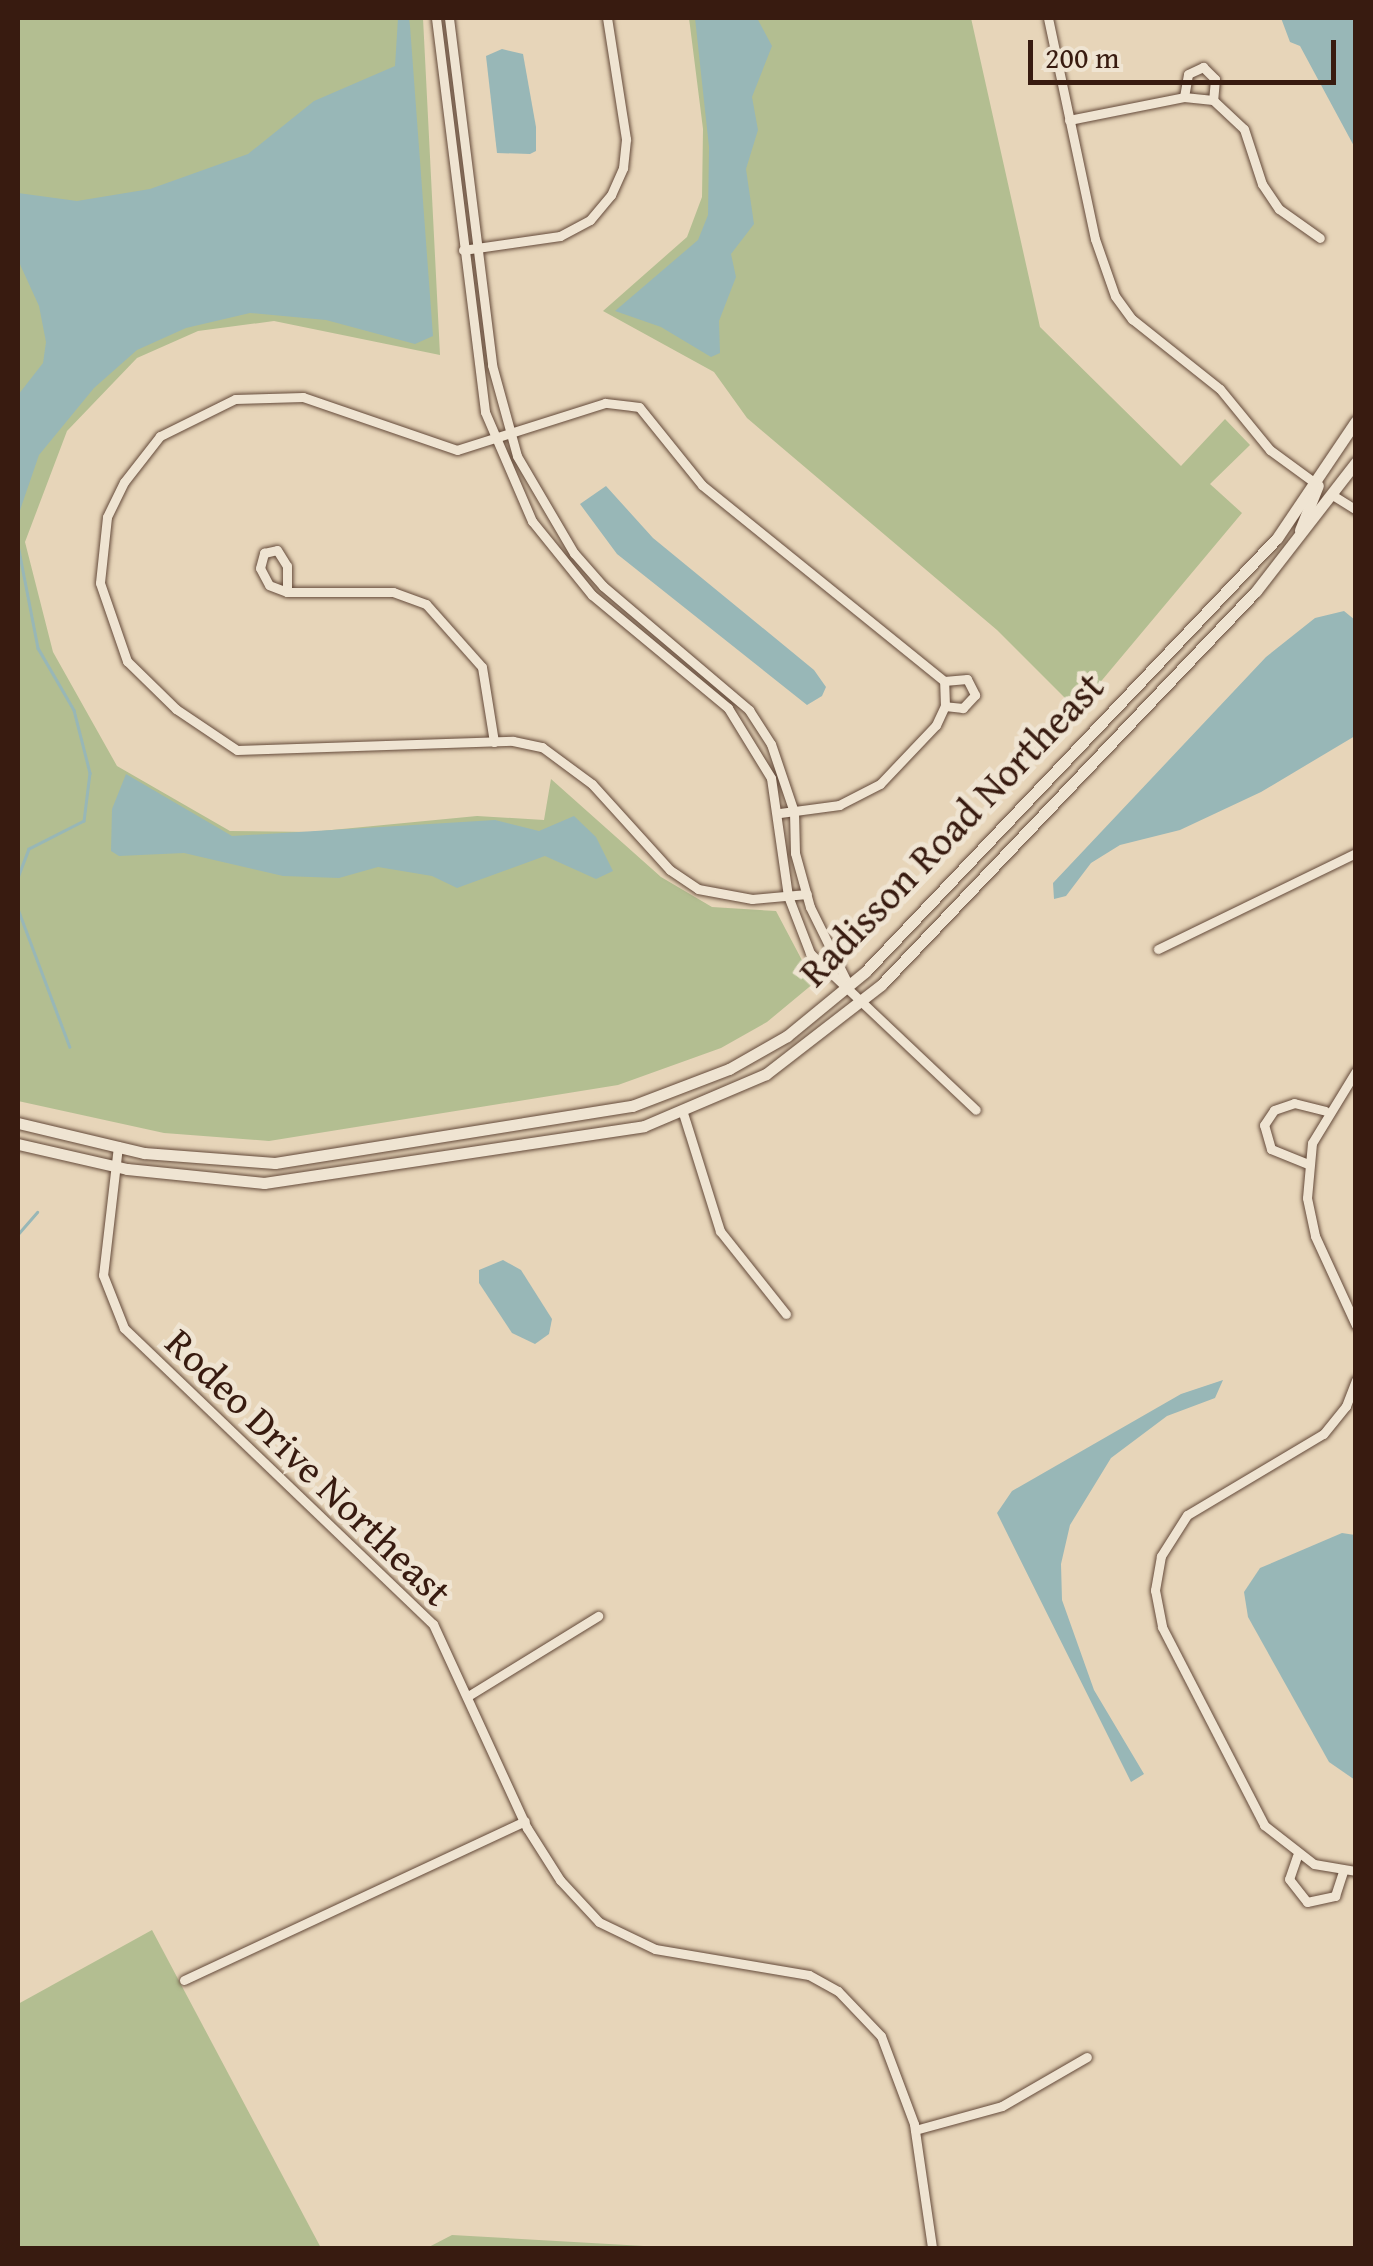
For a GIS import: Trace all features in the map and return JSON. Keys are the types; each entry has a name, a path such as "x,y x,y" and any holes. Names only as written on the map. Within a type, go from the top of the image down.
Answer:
{"main road":[{"name":"Radisson Road Northeast","path":"18,1123 118,1146 204,1160 275,1162 632,1106 755,1055 849,986 1246,572 1318,484 1356,422"},
{"path":"1334,496 1338,467 1356,435"},
{"name":"Radisson Road Northeast","path":"18,1144 116,1167 264,1183 527,1146 683,1113 766,1074 864,1002 1291,552 1356,462"},
{"path":"1291,552 1318,484"}],"street":[{"path":"436,18 472,341 496,440 532,521 564,567 728,708 770,778 780,814 788,896 810,953 832,980 849,986"},
{"path":"449,18 492,366 530,488 574,553 603,586 749,710 771,744 794,812 795,853 806,894 849,986 976,1110"},
{"path":"463,250 546,240 576,230 602,209 618,183 626,138 607,18"},
{"path":"1048,18 1094,238 1115,296 1143,328 1220,389 1270,450 1318,484"},
{"path":"1184,97 1188,74 1203,67 1216,79 1213,100"},
{"path":"1069,120 1184,97 1213,100 1244,129 1256,171 1279,209 1320,238"},
{"path":"806,894 722,896 698,889 670,870 563,758 542,747 494,742 236,750 176,709 127,661 100,583 100,552 107,517 143,454 182,420 223,402 303,397 434,448 457,450 618,400 639,407 702,486 944,681 966,679 975,695 963,708 946,706"},
{"path":"1334,496 1356,510"},
{"path":"287,592 283,556 272,549 261,558 264,577 287,592 394,592 426,604 482,667 494,742"},
{"path":"780,814 839,805 880,784 936,726 946,706 944,681"},
{"path":"1158,949 1356,853"},
{"path":"1356,1071 1325,1112 1308,1164 1309,1218 1356,1324"},
{"path":"1308,1164 1271,1149 1264,1125 1274,1110 1294,1103 1325,1112"},
{"path":"683,1113 720,1231 786,1314"},
{"name":"Rodeo Drive Northeast","path":"118,1146 103,1275 124,1328 402,1588 433,1624 525,1821 560,1880 599,1922 654,1949 810,1975 838,1990 881,2036 915,2130 932,2248"},
{"path":"1356,1380 1346,1406 1310,1443 1198,1505 1165,1548 1155,1590 1162,1628 1256,1814 1298,1856 1343,1871 1356,1871"},
{"path":"1346,1406 1356,1413"},
{"path":"468,1696 598,1616"},
{"path":"184,1980 525,1821"},
{"path":"1298,1856 1289,1879 1307,1902 1335,1896 1343,1871"},
{"path":"915,2130 1002,2106 1087,2057"}],"green space":[{"path":"18,18 423,18 440,355 274,321 198,331 137,358 67,431 25,542 53,652 117,766 230,831 311,832 477,816 544,820 551,779 661,877 712,907 776,911 814,983 767,1022 721,1048 618,1085 269,1141 164,1133 18,1101"},
{"path":"689,18 971,18 1040,327 1181,466 1225,419 1250,445 1210,484 1242,513 1077,710 997,630 747,418 714,372 603,311 687,237 702,197 703,129"},
{"path":"152,1930 321,2248 18,2248 18,2004"},
{"path":"452,2235 644,2246 645,2248 427,2248"}],"water":[{"path":"398,18 409,18 410,26 433,336 415,344 326,320 250,313 186,328 137,350 94,388 39,455 18,516 18,395 43,363 46,342 39,306 18,260 18,193 77,201 150,189 248,154 314,101 395,66"},
{"path":"695,18 757,18 772,46 752,97 758,130 746,169 754,224 731,254 736,277 719,321 720,353 711,357 661,327 615,311 698,240 708,215 709,147"},
{"path":"1281,18 1355,18 1355,148 1300,46 1290,42"},
{"path":"502,49 523,54 536,127 536,151 530,154 497,153 486,56"},
{"path":"606,486 653,538 814,670 826,687 822,696 807,705 617,554 580,504"},
{"path":"1344,611 1355,620 1355,736 1261,792 1180,830 1120,845 1091,863 1066,896 1054,899 1053,883 1266,657 1315,618"},
{"path":"126,774 232,836 495,820 539,831 574,816 596,837 613,871 596,879 545,856 457,888 432,876 378,867 339,878 283,876 184,853 119,856 111,851 112,809"},
{"path":"503,1260 521,1270 552,1319 549,1334 535,1344 512,1333 479,1283 479,1270"},
{"path":"1223,1380 1215,1398 1167,1416 1111,1458 1070,1525 1061,1564 1062,1600 1094,1690 1144,1774 1131,1782 997,1513 1012,1491 1181,1394"},
{"path":"1342,1533 1355,1535 1355,1780 1329,1762 1248,1617 1244,1592 1260,1568"}],"waterway":[{"path":"18,545 38,648 74,710 90,773 84,821 29,849 18,877"},
{"path":"18,909 70,1047"},
{"path":"18,1234 37,1212"}]}
